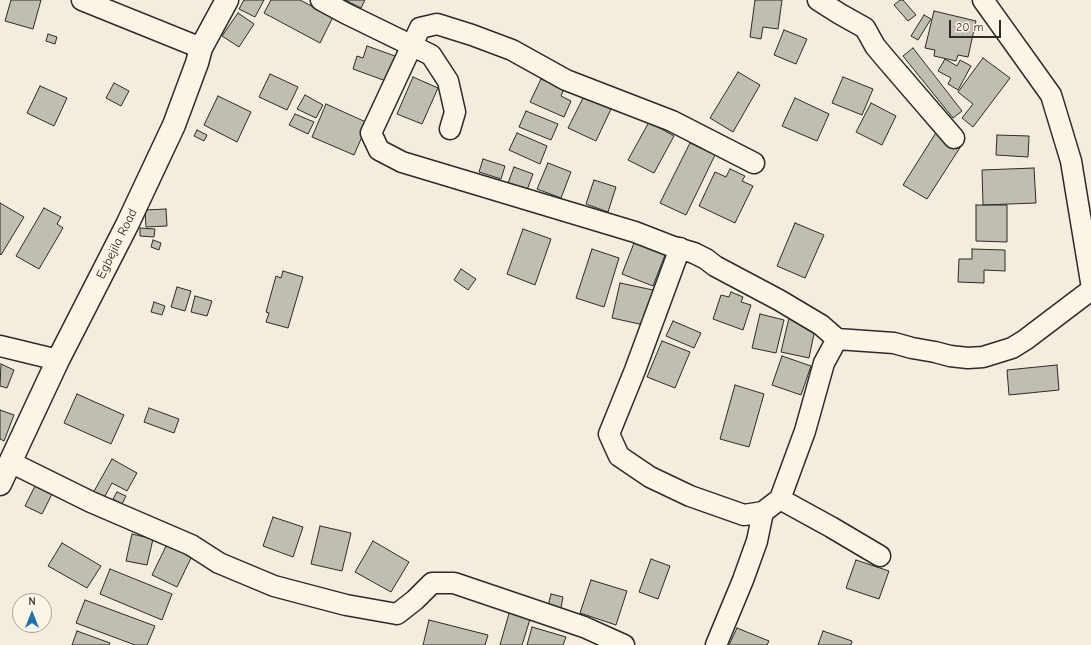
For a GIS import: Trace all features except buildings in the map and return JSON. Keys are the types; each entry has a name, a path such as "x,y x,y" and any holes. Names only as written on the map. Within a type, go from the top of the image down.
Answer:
{"street":[{"path":"82,0 201,48"},
{"name":"Egbejila Road","path":"0,484 58,360 127,225 174,125 201,48 227,0"},
{"path":"321,0 431,55 448,81 455,112 450,129"},
{"path":"818,0 865,28 875,46 954,138"},
{"path":"983,0 1051,95 1071,161 1091,282"},
{"path":"754,163 672,121 566,80 512,50 437,24 420,28 371,133 378,150 402,162 635,232 694,253 795,309 821,325 837,339 894,343 950,356 968,358 983,357 1012,348 1025,340 1091,290"},
{"path":"680,248 635,370 609,434 619,456 650,478 690,496 744,515 763,512 780,500 805,431 824,363 837,339"},
{"path":"0,346 58,360"},
{"path":"10,462 90,502 191,545 219,563 274,586 346,605 397,614 415,600 432,583 454,583 584,626 624,645"},
{"path":"780,500 831,527 880,556"},
{"path":"716,645 757,541 763,512"}]}
